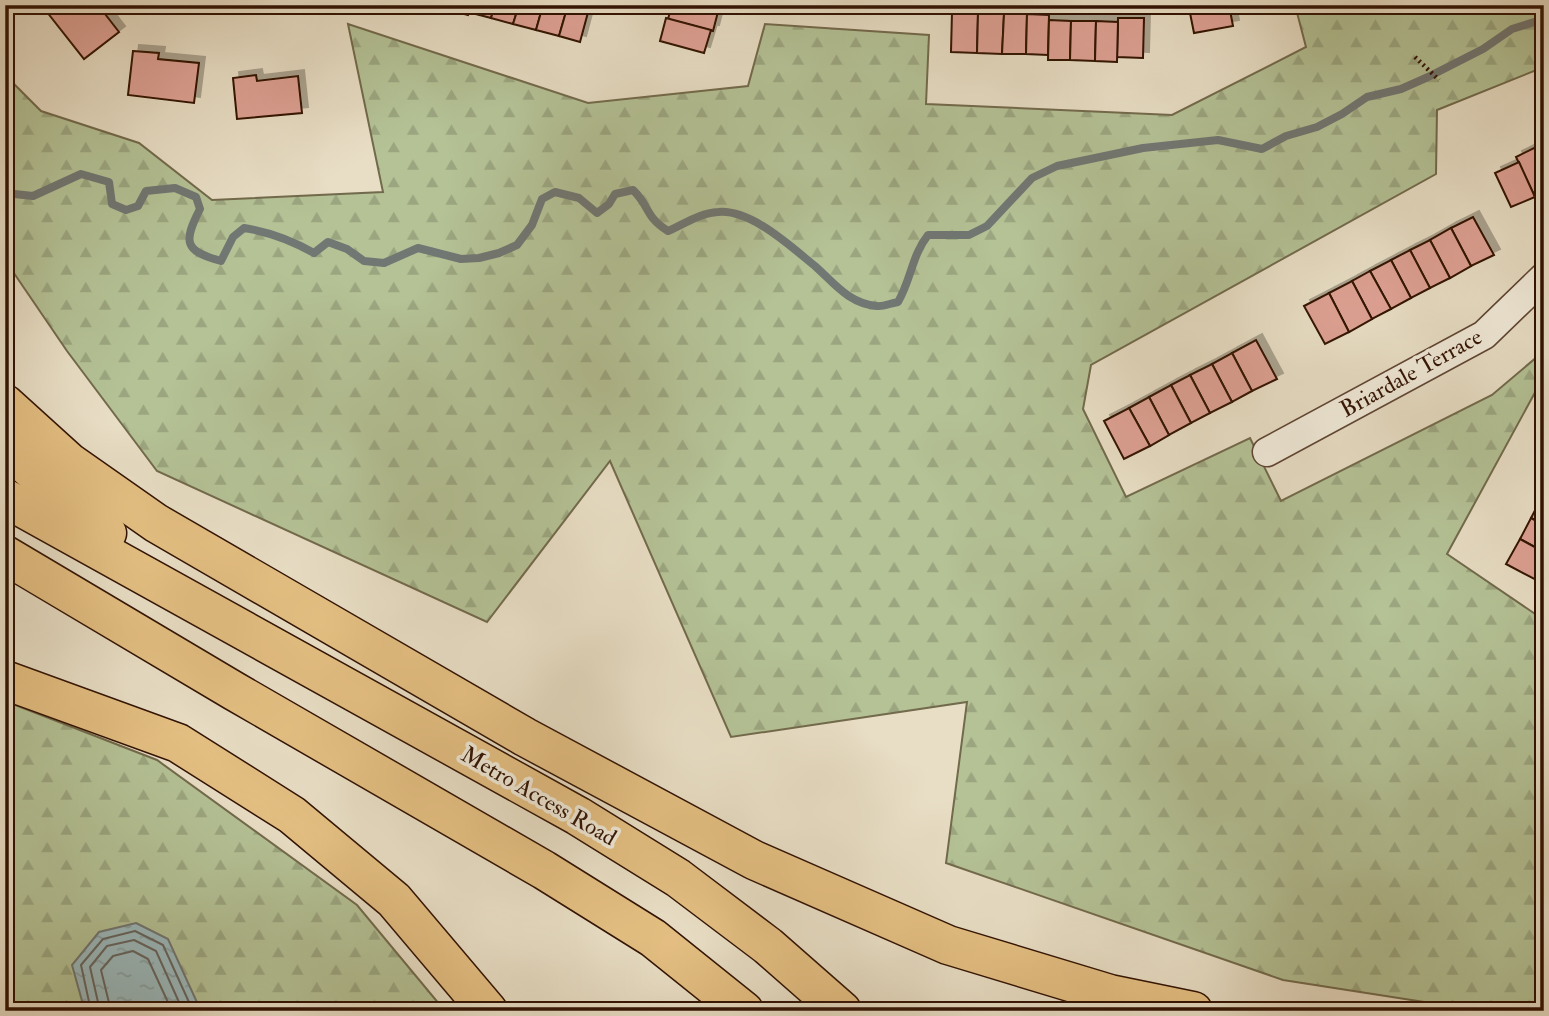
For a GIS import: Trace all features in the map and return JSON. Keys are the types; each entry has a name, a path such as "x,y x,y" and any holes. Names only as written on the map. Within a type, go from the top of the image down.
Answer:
{"highway":[{"path":"5,404 69,462 156,523 525,737 754,860 948,945 1110,994 1193,1011"},
{"path":"5,446 74,508 214,615"},
{"path":"5,498 214,615"},
{"path":"5,555 577,890 653,939 744,1011"},
{"path":"5,586 234,691"},
{"name":"Metro Access Road","path":"214,615 578,816 678,878 768,946 842,1011"},
{"path":"5,680 178,743 292,815 394,900 488,1011"}],"street":[{"name":"Briardale Terrace","path":"1267,452 1484,335 1544,277"}],"path":[{"path":"1415,57 1439,80"}],"green space":[{"path":"1295,5 1544,5 1544,67 1437,110 1436,174 1091,365 1083,409 1126,497 1250,438 1281,501 1492,395 1544,351 1544,376 1447,554 1544,620 1544,999 1517,1011 1482,1011 1283,980 946,863 967,702 731,737 610,461 487,622 157,471 67,351 5,260 5,75 41,111 139,143 212,200 383,192 348,24 588,103 748,86 765,24 929,35 926,104 1172,115 1306,47"},
{"path":"5,701 157,760 357,905 445,1011 5,1011"}],"water":[{"path":"136,923 168,939 201,1011 86,1011 72,965 99,932"}],"building":[{"path":"98,5 119,32 84,59 43,7"},
{"path":"446,5 470,5 468,15 445,9"},
{"path":"470,5 495,5 491,18 468,12"},
{"path":"495,5 519,5 513,24 491,18"},
{"path":"519,5 543,5 536,30 513,24"},
{"path":"543,5 568,5 559,36 536,30"},
{"path":"568,5 590,5 580,42 559,36"},
{"path":"672,5 707,5 719,8 713,31 668,19"},
{"path":"878,5 905,5 904,11"},
{"path":"1229,5 1233,26 1194,33 1189,8"},
{"path":"952,12 978,13 977,53 951,52"},
{"path":"978,13 1004,14 1002,54 977,53"},
{"path":"1004,14 1027,14 1026,54 1002,54"},
{"path":"1027,14 1049,15 1048,55 1026,54"},
{"path":"666,18 711,30 704,53 660,41"},
{"path":"1118,18 1144,18 1143,58 1117,57"},
{"path":"1049,20 1071,21 1070,60 1048,60"},
{"path":"1071,21 1096,21 1095,61 1070,60"},
{"path":"1096,21 1118,22 1117,62 1095,61"},
{"path":"133,51 159,53 158,59 199,63 194,103 128,95"},
{"path":"256,75 257,81 298,76 302,113 237,119 233,78"},
{"path":"1538,146 1544,159 1544,188 1533,193 1516,157"},
{"path":"1519,162 1535,197 1511,207 1495,173"},
{"path":"1473,217 1494,255 1471,266 1451,228"},
{"path":"1451,228 1471,266 1450,278 1430,240"},
{"path":"1430,240 1450,278 1430,288 1410,250"},
{"path":"1410,250 1430,288 1411,298 1391,260"},
{"path":"1391,260 1411,298 1391,309 1370,271"},
{"path":"1370,271 1391,309 1372,319 1352,281"},
{"path":"1352,281 1372,319 1349,332 1329,293"},
{"path":"1329,293 1349,332 1325,344 1304,306"},
{"path":"1256,340 1277,379 1252,391 1232,353"},
{"path":"1232,353 1252,391 1232,402 1212,364"},
{"path":"1212,364 1232,402 1210,413 1190,375"},
{"path":"1190,375 1210,413 1191,423 1171,385"},
{"path":"1171,385 1191,423 1169,435 1149,397"},
{"path":"1149,397 1169,435 1150,446 1129,408"},
{"path":"1129,408 1150,446 1124,459 1104,421"},
{"path":"1542,497 1544,498 1544,525 1531,518"},
{"path":"1531,518 1544,525 1544,552 1520,539"},
{"path":"1520,539 1544,552 1542,583 1506,564"}],"waterway":[{"path":"5,193 33,196 81,174 109,182 112,204 126,210 138,206 146,191 175,188 196,197 200,209 191,230 190,244 209,257 221,261 233,237 244,228 280,237 314,253 328,242 347,249 364,261 384,263 418,248 461,259 499,253 517,245 532,225 542,199 555,192 579,198 597,213 609,204 615,194 633,190 655,221 668,231 698,217 718,212 744,216 757,222 782,239 850,297 867,304 882,306 898,302 918,251 928,235 969,235 987,226 1032,178 1057,166 1143,148 1218,140 1262,149 1286,136 1317,127 1367,97 1401,89 1428,77 1483,49 1512,29 1544,19"}]}
